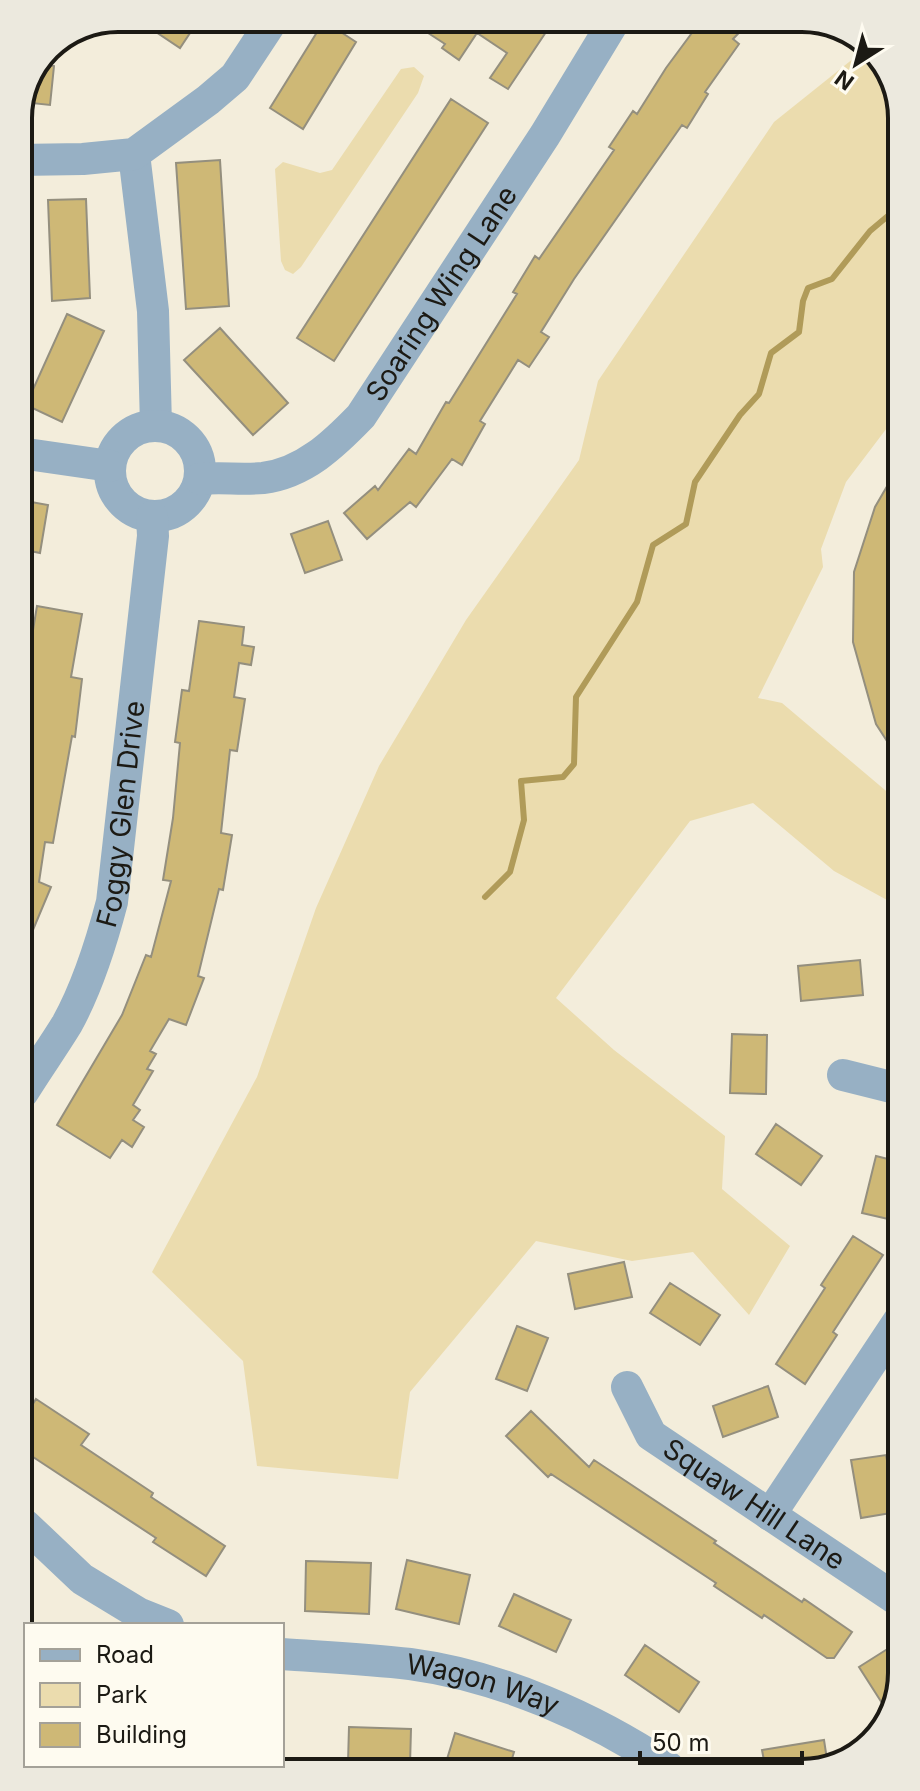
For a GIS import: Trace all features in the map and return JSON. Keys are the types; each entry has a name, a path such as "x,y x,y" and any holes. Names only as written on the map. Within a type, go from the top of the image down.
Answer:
{"street":[{"path":"32,160 134,154 235,77 265,32"},
{"name":"Soaring Wing Lane","path":"200,479 263,478 303,466 334,444 361,416 545,135 608,32"},
{"path":"134,154 153,311 156,426"},
{"path":"156,426 185,436 195,448 200,463 200,479 196,491 178,511 152,517 125,506 110,480 110,466 113,453 131,432 156,426"},
{"path":"32,455 110,466"},
{"name":"Foggy Glen Drive","path":"32,1078 67,1024 87,982 112,902 151,551 152,517"},
{"path":"843,1075 888,1086"},
{"path":"770,1515 888,1337"},
{"name":"Squaw Hill Lane","path":"627,1387 651,1435 888,1594"},
{"path":"32,1532 82,1579 138,1613 163,1623"},
{"name":"Wagon Way","path":"284,1654 412,1665 514,1688 590,1722 654,1759"}],"green space":[{"path":"860,54 877,75 886,101 888,427 846,482 821,549 823,567 758,698 782,703 888,793 888,901 834,871 753,803 690,821 556,998 614,1050 725,1136 722,1189 790,1246 749,1315 693,1252 632,1261 536,1241 410,1392 398,1479 257,1466 243,1361 152,1272 257,1077 316,908 379,766 466,620 579,460 598,381 774,122"},
{"path":"414,67 424,76 418,93 301,267 293,274 285,270 281,261 275,169 283,162 320,173 332,170 401,69"}],"building":[{"path":"156,32 191,32 180,48"},
{"path":"317,32 341,32 356,42 303,129 270,108"},
{"path":"427,32 546,32 508,89 490,78 507,53 477,33 459,60 442,48 445,44"},
{"path":"693,32 740,32 733,39 739,44 705,92 708,94 687,128 682,125 574,279 541,332 549,337 529,367 518,360 480,421 485,424 462,465 452,459 416,507 410,502 367,539 344,513 375,486 378,490 409,449 416,454 517,294 513,292 535,256 539,259 614,150 609,147 633,111 637,114"},
{"path":"50,65 54,66 50,105 34,103"},
{"path":"451,99 488,123 334,361 297,338"},
{"path":"220,160 229,306 186,309 176,163"},
{"path":"86,199 90,298 52,301 48,200"},
{"path":"67,314 104,331 62,422 32,408 32,392"},
{"path":"220,328 288,403 253,435 184,360"},
{"path":"888,485 888,743 876,724 853,642 854,572 875,507"},
{"path":"32,502 48,505 40,553 32,551"},
{"path":"328,521 342,560 305,573 291,534"},
{"path":"37,606 82,614 71,677 82,679 75,737 72,736 53,843 45,842 39,882 51,887 32,932 32,636"},
{"path":"199,621 244,627 242,645 254,647 251,665 239,663 234,697 245,699 237,751 230,750 221,833 232,835 223,890 219,889 198,976 204,978 186,1025 169,1019 150,1051 156,1054 147,1069 153,1071 133,1105 140,1110 133,1120 144,1127 132,1147 122,1140 110,1158 57,1125 122,1015 146,955 151,957 171,881 163,880 180,743 175,742 182,690 189,691"},
{"path":"860,960 863,995 801,1001 798,966"},
{"path":"732,1034 767,1035 766,1094 730,1093"},
{"path":"776,1124 822,1156 801,1185 756,1154"},
{"path":"876,1156 888,1159 888,1219 862,1213"},
{"path":"853,1236 883,1255 833,1332 837,1335 805,1384 776,1364 825,1288 821,1285"},
{"path":"624,1262 632,1297 575,1309 568,1274"},
{"path":"670,1283 720,1315 700,1345 650,1313"},
{"path":"517,1326 548,1338 527,1391 496,1379"},
{"path":"768,1386 778,1417 723,1437 713,1406"},
{"path":"36,1399 89,1434 81,1445 225,1546 206,1576 153,1542 156,1538 32,1456 32,1405"},
{"path":"531,1411 589,1467 594,1460 802,1602 804,1599 852,1632 834,1658 827,1658 764,1615 762,1618 714,1586 716,1583 551,1474 548,1477 506,1436"},
{"path":"886,1455 888,1514 861,1518 851,1460"},
{"path":"407,1560 470,1575 459,1624 396,1609"},
{"path":"306,1561 371,1563 369,1614 305,1611"},
{"path":"514,1594 571,1620 556,1652 499,1626"},
{"path":"645,1645 699,1682 679,1712 625,1675"},
{"path":"888,1649 888,1673 882,1703 859,1667"},
{"path":"349,1727 411,1729 410,1759 348,1759"},
{"path":"455,1733 514,1752 512,1759 447,1759"},
{"path":"824,1740 826,1755 802,1759 764,1759 762,1750"}],"waterway":[{"path":"485,897 510,872 524,820 521,781 563,777 574,764 576,697 637,602 653,545 686,524 695,482 740,415 759,394 771,353 799,332 808,288 832,279 870,231 888,216"}]}
